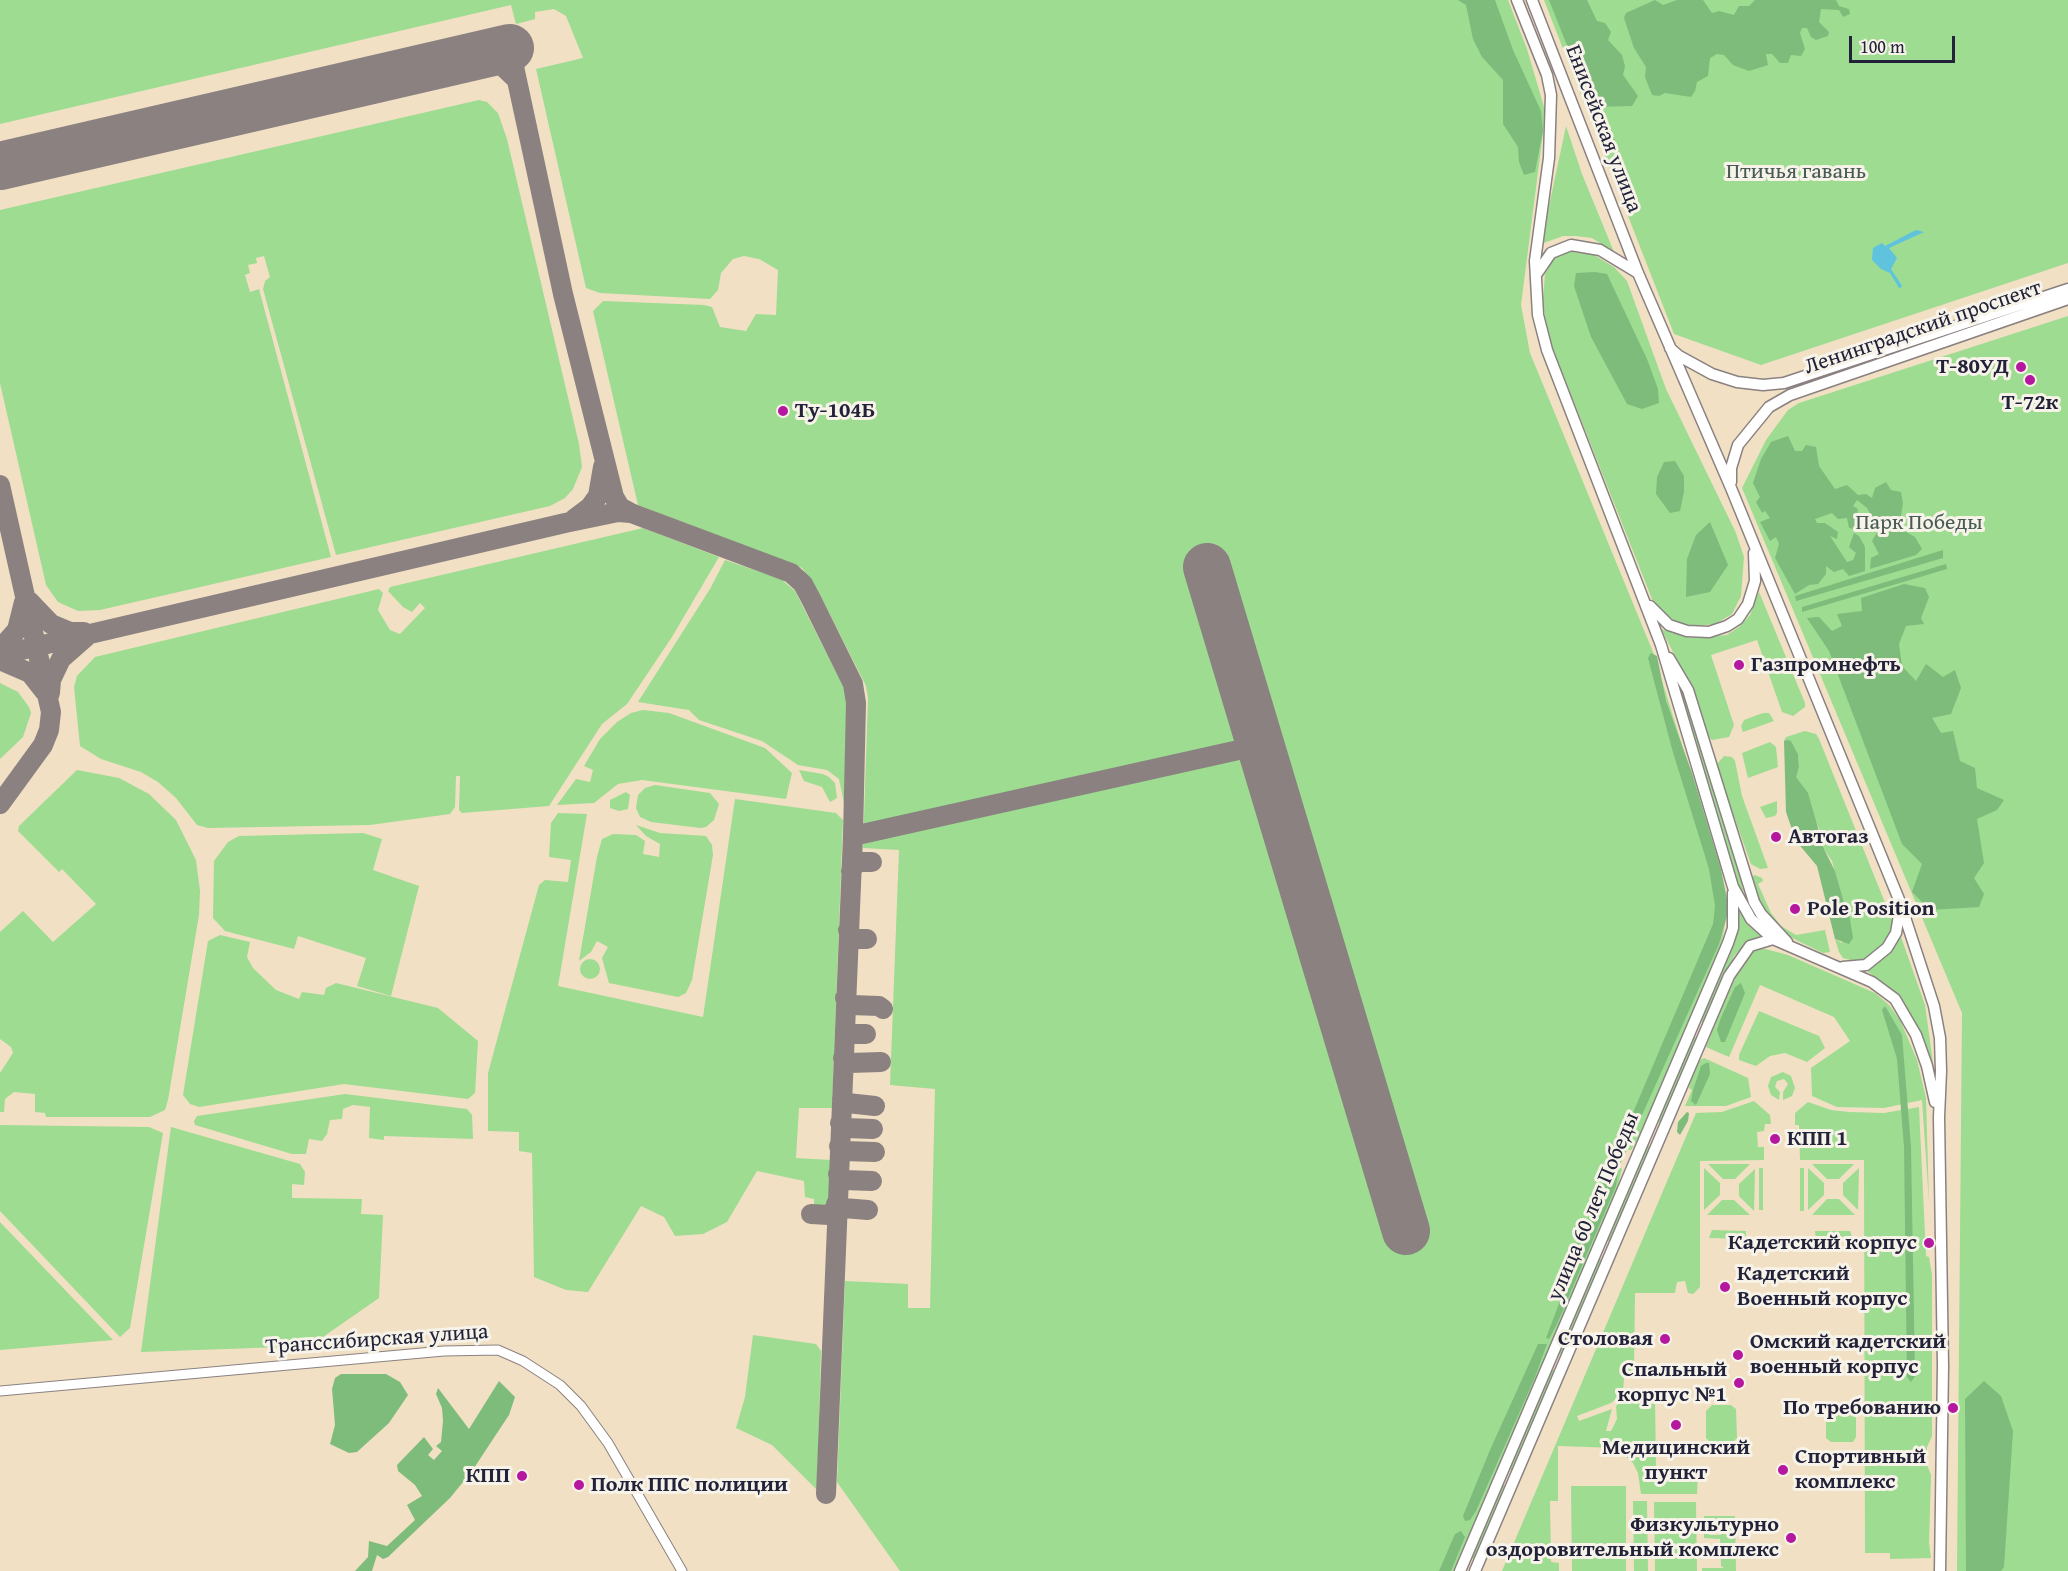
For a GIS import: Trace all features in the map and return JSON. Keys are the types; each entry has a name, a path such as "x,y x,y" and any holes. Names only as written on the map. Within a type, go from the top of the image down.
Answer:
{"main road":[{"name":"Енисейская улица","path":"1517,0 1547,75 1551,124 1535,275 1538,315 1547,350 1640,591"},
{"name":"Енисейская улица","path":"1532,0 1668,347 1753,540 1819,710 1900,903 1934,1006 1940,1038 1939,1117"},
{"path":"1535,275 1551,253 1571,245 1600,250 1638,273"},
{"name":"Ленинградский проспект","path":"1668,347 1691,363 1737,382 1763,385 1804,378 2068,289"},
{"name":"Ленинградский проспект","path":"1731,488 1731,468 1738,445 1769,406 1790,394 2068,299"},
{"path":"1640,591 1655,614 1669,625 1687,631 1709,632 1727,626 1738,619 1748,603 1755,581 1753,540"},
{"path":"1640,591 1661,645 1733,887 1751,920 1773,939 1791,945 1882,988 1904,1011 1927,1066 1939,1117 1943,1366 1940,1571"},
{"path":"1661,645 1688,690 1754,902 1761,914 1791,945"},
{"name":"улица 60 лет Победы","path":"1462,1567 1730,936 1734,912 1733,887"},
{"path":"1839,967 1866,966 1887,948 1896,933 1900,903"},
{"name":"улица 60 лет Победы","path":"1475,1569 1729,976 1743,954 1758,942 1773,939"},
{"path":"1692,1027 1705,1032"},
{"path":"1646,1134 1659,1139"},
{"path":"1598,1248 1610,1253"},
{"name":"Транссибирская улица","path":"0,1391 444,1351 498,1350 523,1361 560,1385 581,1406 608,1443 682,1571"},
{"path":"1462,1567 1475,1569"}],"green space":[{"path":"0,0 1508,0 1527,49 1544,107 1544,125 1521,305 1530,353 1653,652 1695,787 1727,909 1722,942 1641,1134 1631,1150 1627,1150 1619,1167 1622,1169 1617,1189 1454,1571 900,1571 837,1482 845,1281 908,1284 908,1308 930,1308 935,1089 890,1085 899,850 863,848 868,698 866,686 818,591 802,568 638,505 593,311 603,301 704,305 712,307 720,327 746,331 756,314 776,315 778,270 759,259 744,256 733,259 721,273 718,290 710,299 600,293 586,288 536,69 583,58 566,16 554,9 535,12 535,19 516,24 511,5 0,124"},
{"path":"1458,0 1495,0 1513,50 1541,111 1543,131 1535,172 1524,175 1519,162 1518,147 1503,124 1503,80 1482,57 1473,39 1466,5"},
{"name":"Птичья гавань","path":"1544,0 2068,0 2068,263 1761,365 1674,334"},
{"path":"1549,0 1587,0 1597,21 1605,23 1611,32 1608,40 1622,55 1625,66 1623,75 1638,96 1632,106 1594,107 1589,101"},
{"path":"1655,0 1663,5 1677,0 1703,0 1712,13 1719,11 1734,15 1739,6 1749,6 1755,0 1836,0 1839,6 1849,9 1850,14 1843,17 1839,10 1821,9 1819,22 1829,32 1828,36 1816,40 1811,37 1807,28 1802,28 1800,33 1805,49 1801,56 1791,55 1788,63 1780,63 1772,54 1766,54 1768,65 1749,71 1733,65 1724,55 1717,54 1710,58 1708,76 1697,82 1691,97 1665,93 1659,96 1652,95 1645,77 1646,67 1634,48 1624,18 1626,13"},
{"path":"479,100 487,102 498,113 507,139 579,444 582,467 573,489 565,498 550,506 336,555 263,289 265,281 270,277 264,256 256,258 257,263 248,265 250,273 245,275 250,292 259,289 331,557 100,610 78,611 58,602 46,585 0,383 0,210"},
{"path":"1604,124 1617,145 1614,153 1609,150 1599,127"},
{"path":"1566,126 1582,174 1614,252 1592,238 1576,236 1563,236 1541,244"},
{"path":"1566,251 1594,255 1614,267 1627,281 1666,389 1736,533 1744,557 1741,596 1732,614 1715,624 1696,626 1678,623 1661,611 1652,599 1553,349 1546,325 1543,300 1545,274 1555,257"},
{"path":"1576,273 1607,274 1647,359 1658,389 1659,403 1642,409 1627,404 1591,337 1574,286"},
{"name":"Парк Победы","path":"2068,316 2068,1571 1957,1571 1962,1013 1742,488 1766,440 1788,410 1799,403"},
{"path":"1788,436 1795,451 1802,451 1806,445 1816,447 1819,466 1835,489 1847,485 1858,495 1866,494 1872,498 1875,488 1886,482 1891,490 1901,492 1903,503 1899,528 1915,537 1922,549 1916,555 1870,569 1871,558 1879,554 1872,541 1882,529 1873,520 1867,508 1857,500 1853,506 1858,509 1854,529 1849,528 1847,518 1838,519 1832,513 1815,519 1817,523 1825,523 1838,532 1837,539 1830,536 1847,562 1853,560 1856,553 1849,547 1854,533 1859,536 1865,547 1865,571 1849,576 1843,569 1834,572 1826,566 1826,574 1818,584 1809,585 1795,594 1775,558 1779,544 1776,537 1770,541 1760,522 1770,518 1765,511 1762,513 1756,502 1760,497 1753,483 1761,459 1771,442"},
{"path":"1675,461 1684,476 1684,492 1680,511 1670,513 1656,494 1657,477 1664,462"},
{"path":"1710,522 1728,565 1710,592 1686,597 1687,559 1696,535"},
{"path":"643,528 719,557 672,637 627,704 602,724 549,806 462,813 459,810 460,776 456,776 455,807 450,814 370,825 208,828 197,825 176,798 158,782 141,772 101,759 80,746 74,687 77,676 95,657 379,589 383,593 378,610 390,630 400,634 425,608 420,603 412,612 403,607 388,591 390,587"},
{"path":"1943,550 1943,558 1796,601 1795,596"},
{"path":"725,560 781,579 795,591 844,688 848,710 844,803 839,779 827,770 798,765 762,741 699,720 689,710 638,702 710,589"},
{"path":"1946,564 1947,569 1802,612 1802,607"},
{"path":"1904,584 1925,588 1929,597 1921,618 1924,624 1906,626 1899,644 1902,666 1916,681 1926,664 1943,677 1955,670 1961,688 1951,714 1932,718 1941,733 1953,731 1960,761 1975,768 1977,788 2004,800 1997,810 1977,819 1984,863 1974,878 1984,894 1979,907 1930,910 1912,892 1922,864 1902,844 1829,651 1807,618 1819,617 1832,631 1842,626 1837,614 1862,611 1861,598"},
{"path":"1759,592 1805,707 1793,716 1782,712 1757,640 1711,655 1734,725 1729,737 1712,740 1706,734 1692,688 1661,629 1690,638 1727,635 1739,627 1750,615"},
{"path":"1651,653 1657,656 1666,701 1692,773 1721,869 1729,909 1719,944 1619,1166 1616,1186 1549,1339 1546,1338 1568,1280 1565,1273 1713,924 1715,906 1709,869 1672,749 1648,658"},
{"path":"0,683 18,692 31,713 23,737 0,759"},
{"path":"1678,686 1682,688 1741,877 1745,902 1740,892"},
{"path":"643,710 669,713 765,748 792,773 786,799 642,780 618,784 594,803 557,805 576,779 590,782 593,770 584,766 600,739 617,722 631,713"},
{"path":"1769,713 1774,721 1743,732 1741,726 1744,720"},
{"path":"1805,731 1816,734 1819,739 1892,920 1891,931 1880,948 1865,960 1858,962 1843,958 1839,952 1835,939 1842,943 1849,913 1842,909 1844,902 1832,861 1824,849 1822,835 1795,777 1799,767 1798,754 1791,741 1784,741 1786,737"},
{"path":"1784,741 1791,741 1798,754 1799,767 1796,777 1808,793 1824,849 1835,871 1844,902 1842,909 1849,913 1853,938 1849,944 1835,939 1817,866 1796,841 1786,812"},
{"path":"1770,742 1776,747 1778,767 1748,778 1742,753"},
{"path":"1724,756 1732,757 1735,761 1742,796 1768,868 1760,869 1751,864 1717,769 1717,764"},
{"path":"77,770 119,778 149,794 176,820 196,860 200,891 199,915 165,1110 150,1117 46,1117 45,1113 35,1112 35,1094 14,1092 5,1099 4,1112 0,1112 0,1073 13,1053 11,1047 0,1039 0,932 23,911 53,942 96,904 62,869 59,872 18,831 19,826"},
{"path":"799,770 829,777 835,783 837,798 830,802 822,787 804,781"},
{"path":"655,785 710,793 719,804 714,820 706,827 700,828 651,822 640,817 636,808 638,795 645,788"},
{"path":"626,792 630,795 628,809 619,811 610,808 610,800"},
{"path":"735,799 836,813 843,820 832,1108 799,1108 796,1158 831,1160 829,1211 814,1210 814,1199 805,1197 804,1181 757,1171 727,1222 703,1234 675,1236 664,1217 641,1206 588,1292 566,1290 534,1277 532,1153 519,1151 519,1132 488,1131 488,1073 539,885 545,880 568,882 571,860 549,857 551,823 558,813 587,814 558,986 703,1017"},
{"path":"1777,801 1777,813 1775,816 1766,818 1760,807"},
{"path":"636,825 660,833 706,836 712,845 713,855 692,980 686,993 678,997 609,983 602,958 608,947 597,941 591,952 579,961 602,839 613,834 636,835 645,841 643,854 659,857 660,844 646,836"},
{"path":"363,833 382,839 373,870 419,886 391,996 357,986 366,958 298,936 294,949 225,931 213,918 214,861 228,842 239,836"},
{"path":"1755,875 1762,878 1763,881 1758,884 1771,913 1781,926 1796,935 1825,930 1830,952 1823,953 1787,935 1768,916 1751,882 1750,878"},
{"path":"1739,912 1763,935 1748,941 1734,956 1704,1023 1699,1021 1737,928"},
{"path":"220,935 250,942 247,957 253,968 276,990 299,999 302,992 324,995 326,988 336,983 438,1008 478,1041 475,1093 468,1099 344,1084 199,1107 190,1104 183,1095 208,941"},
{"path":"1901,937 1925,1005 1935,1077 1926,1048 1907,1008 1888,986 1867,971"},
{"path":"1758,947 1788,955 1875,993 1889,1005 1900,1020 1917,1060 1926,1098 1929,1202 1922,1100 1884,1108 1837,1107 1812,1096 1811,1068 1850,1041 1834,1017 1760,985 1729,1057 1706,1047 1735,973 1749,953"},
{"path":"590,959 597,962 600,969 597,976 590,979 583,976 580,969 583,962"},
{"path":"1741,983 1745,993 1725,1042 1721,1042 1717,1030 1720,1020 1735,987"},
{"path":"1885,1006 1902,1035 1911,1147 1915,1376 1911,1382 1907,1377 1904,1147 1897,1059 1882,1010"},
{"path":"1759,1011 1819,1036 1825,1048 1807,1062 1785,1053 1770,1056 1756,1066 1739,1060 1739,1055"},
{"path":"1692,1036 1697,1038 1661,1123 1656,1121"},
{"path":"1704,1058 1748,1078 1751,1097 1726,1106 1685,1106 1692,1090 1689,1088 1693,1072 1698,1061"},
{"path":"1709,1063 1710,1074 1696,1105 1691,1101 1693,1090 1701,1066"},
{"path":"1783,1072 1791,1076 1795,1088 1792,1096 1783,1100 1783,1092 1788,1084 1784,1079 1777,1081 1775,1087 1780,1092 1779,1100 1771,1095 1768,1086 1771,1077"},
{"path":"345,1094 467,1109 472,1115 473,1139 384,1136 384,1140 369,1138 370,1107 353,1105 343,1109 342,1119 330,1120 327,1134 322,1141 309,1139 306,1154 292,1154 195,1125 194,1121 197,1116"},
{"path":"1754,1101 1770,1115 1771,1124 1765,1124 1764,1131 1757,1132 1758,1147 1764,1147 1764,1160 1700,1161 1700,1287 1693,1294 1688,1293 1685,1281 1677,1282 1675,1293 1635,1293 1634,1374 1624,1377 1623,1393 1611,1403 1577,1416 1579,1421 1612,1409 1606,1431 1611,1431 1617,1419 1616,1406 1631,1391 1645,1391 1645,1395 1655,1395 1656,1471 1698,1471 1697,1494 1641,1494 1638,1473 1633,1463 1616,1448 1558,1446 1558,1501 1550,1501 1551,1562 1559,1563 1559,1571 1502,1571 1696,1113 1722,1112"},
{"path":"1808,1102 1831,1110 1849,1112 1884,1113 1919,1107 1926,1256 1929,1257 1932,1275 1932,1436 1927,1447 1927,1465 1931,1475 1929,1543 1931,1558 1890,1559 1890,1553 1865,1553 1864,1160 1800,1160 1799,1125 1795,1125 1795,1113"},
{"path":"1687,1112 1689,1113 1688,1121 1680,1135 1677,1132 1678,1122"},
{"path":"0,1125 149,1127 163,1133 130,1328 120,1337 0,1211"},
{"path":"171,1127 300,1164 305,1172 304,1185 292,1184 292,1198 362,1199 361,1214 383,1215 379,1298 310,1346 141,1352"},
{"path":"1646,1145 1651,1147 1611,1242 1605,1240"},
{"path":"1708,1164 1750,1164 1735,1179 1723,1179"},
{"path":"1812,1164 1854,1164 1839,1179 1827,1179"},
{"path":"1704,1168 1720,1183 1720,1195 1704,1210"},
{"path":"1759,1168 1763,1168 1763,1210 1759,1210"},
{"path":"1800,1168 1804,1168 1804,1211 1800,1211"},
{"path":"1808,1168 1824,1183 1824,1195 1808,1210"},
{"path":"1859,1168 1858,1210 1843,1195 1843,1183"},
{"path":"1755,1169 1754,1211 1739,1196 1739,1184"},
{"path":"1827,1199 1839,1199 1855,1215 1812,1215"},
{"path":"1722,1200 1734,1200 1750,1215 1707,1215"},
{"path":"0,1222 113,1340 0,1350"},
{"path":"1712,1230 1746,1231 1746,1239 1709,1238"},
{"path":"1815,1231 1850,1231 1853,1240 1816,1240"},
{"path":"1597,1258 1603,1260 1562,1355 1557,1353"},
{"path":"753,1335 816,1344 821,1351 817,1490 772,1445 736,1428 745,1397"},
{"path":"1538,1344 1547,1344 1535,1377 1476,1511 1470,1520 1465,1521 1463,1516 1490,1450"},
{"path":"1550,1369 1556,1371 1513,1471 1508,1468"},
{"path":"341,1374 386,1374 400,1382 408,1395 389,1423 357,1452 349,1453 330,1444 335,1425 332,1389 335,1378"},
{"path":"499,1381 515,1397 509,1415 472,1471 450,1498 388,1557 383,1559 377,1555 372,1571 355,1571 368,1557 369,1541 387,1546 415,1520 407,1505 422,1496 415,1485 398,1471 397,1465 424,1437 433,1449 428,1455 434,1460 442,1451 436,1446 441,1442 443,1421 442,1408 436,1394 438,1388 469,1429"},
{"path":"1984,1381 2001,1396 2013,1431 2004,1567 2001,1571 1966,1571 1965,1399"},
{"path":"1832,1404 1851,1404 1856,1408 1856,1437 1853,1442 1831,1442 1826,1438 1826,1411"},
{"path":"1712,1405 1731,1405 1736,1409 1737,1438 1733,1442 1711,1443 1706,1438 1706,1411"},
{"path":"1501,1484 1507,1486 1475,1560 1470,1557"},
{"path":"1571,1486 1626,1486 1626,1571 1572,1571"},
{"path":"1633,1501 1647,1501 1648,1571 1634,1571"},
{"path":"1654,1502 1696,1502 1697,1571 1655,1571"},
{"path":"1704,1516 1735,1516 1736,1571 1702,1571 1702,1568 1724,1568 1721,1566 1720,1539 1704,1538 1704,1531 1708,1531 1709,1535 1721,1535 1721,1522 1710,1522 1709,1525 1704,1526"},
{"path":"1461,1531 1465,1537 1451,1571 1439,1571 1455,1534"}],"water":[{"path":"1916,230 1924,232 1889,248 1897,258 1891,269 1901,284 1902,287 1899,288 1890,273 1881,269 1872,260 1873,248 1882,243 1885,246"}],"taxiway":[{"path":"510,48 563,294 614,497 620,507 631,513 791,573 803,584 853,684 856,703 853,836 826,1494"},
{"path":"474,56 498,62 515,78"},
{"path":"574,519 590,507 598,496 603,467"},
{"path":"0,485 51,712 49,730 43,745 0,804"},
{"path":"0,655 565,523 618,512 631,513"},
{"path":"29,601 51,624 70,632 84,632"},
{"path":"0,649 17,630 24,602"},
{"path":"50,693 51,680 61,659 86,637"},
{"path":"0,660 30,673 45,692"},
{"path":"853,836 1261,745"},
{"path":"851,871 857,862 872,862"},
{"path":"848,930 854,939 867,939"},
{"path":"845,998 851,1005 879,1006 883,1009"},
{"path":"845,1029 850,1034 866,1034"},
{"path":"843,1058 849,1063 881,1062"},
{"path":"842,1098 847,1103 875,1106"},
{"path":"840,1123 846,1128 873,1129"},
{"path":"839,1146 844,1151 875,1152"},
{"path":"838,1174 844,1180 872,1181"},
{"path":"836,1204 843,1208 868,1210"},
{"path":"811,1214 829,1215 836,1208"}],"runway":[{"path":"0,166 510,48"},
{"path":"1207,567 1406,1231"}],"place":[{"name":"Т-80УД","path":"2021,367"},
{"name":"Т-72к","path":"2030,380"},
{"name":"Ту-104Б","path":"783,411"},
{"name":"Газпромнефть","path":"1739,665"},
{"name":"Автогаз","path":"1776,837"},
{"name":"Pole Position","path":"1795,909"},
{"name":"КПП 1","path":"1775,1139"},
{"name":"Кадетский корпус","path":"1929,1243"},
{"name":"Кадетский Военный корпус","path":"1725,1287"},
{"name":"Столовая","path":"1665,1339"},
{"name":"Омский кадетский военный корпус","path":"1738,1355"},
{"name":"Спальный корпус №1","path":"1739,1383"},
{"name":"По требованию","path":"1953,1408"},
{"name":"Медицинский пункт","path":"1676,1425"},
{"name":"Спортивный комплекс","path":"1783,1470"},
{"name":"КПП","path":"522,1476"},
{"name":"Полк ППС полиции","path":"579,1485"},
{"name":"Физкультурно оздоровительный комплекс","path":"1791,1538"}]}
